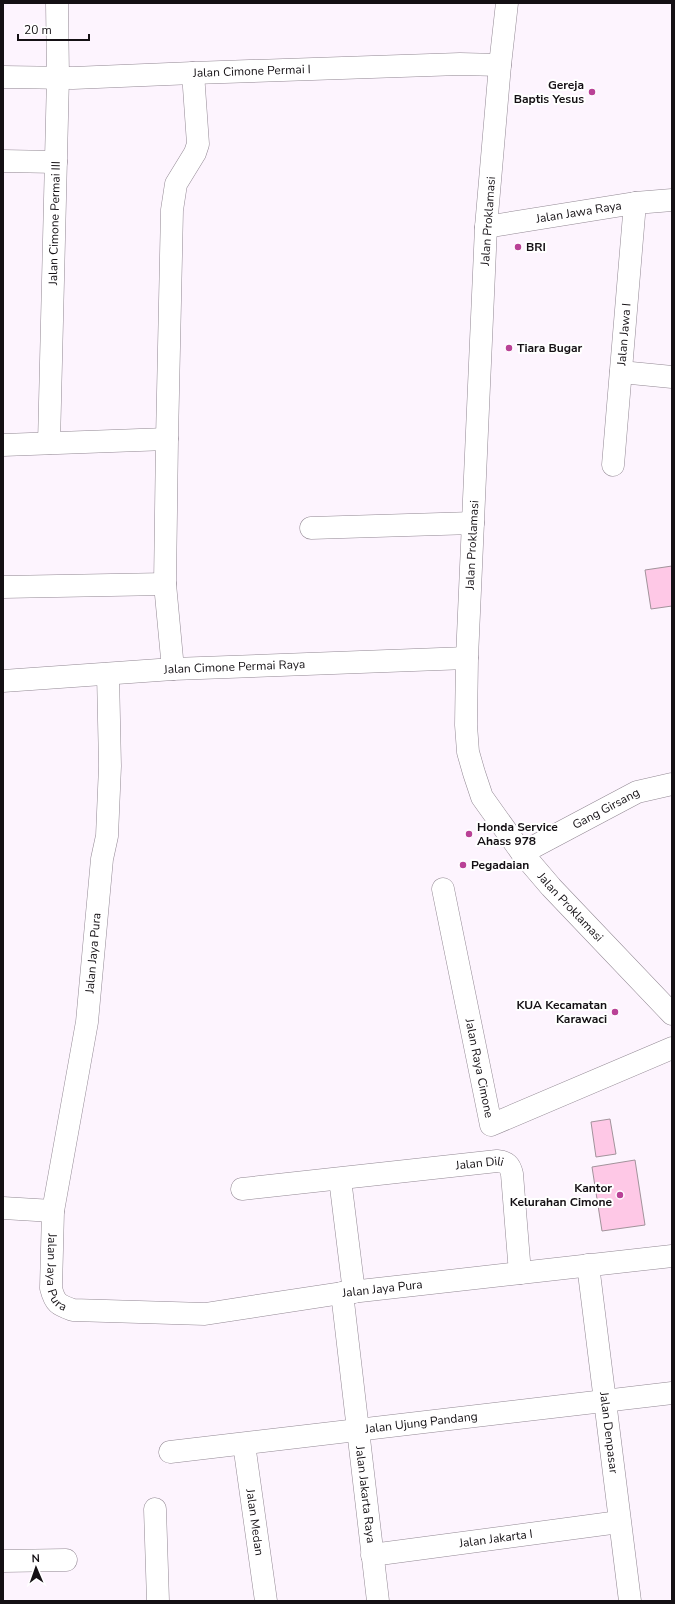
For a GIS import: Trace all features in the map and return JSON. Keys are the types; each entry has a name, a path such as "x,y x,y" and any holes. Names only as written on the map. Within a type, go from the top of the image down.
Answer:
{"street":[{"name":"Jalan Cimone Permai III","path":"49,443 58,77 56,3"},
{"name":"Jalan Proklamasi","path":"507,3 486,227 467,658 466,725 468,752 482,797 522,853 551,887 672,1014"},
{"name":"Jalan Cimone Permai I","path":"3,77 73,78 460,64 500,65"},
{"path":"173,669 165,584 172,210 176,184 195,153 198,144 193,73"},
{"path":"3,161 56,162"},
{"name":"Jalan Jawa Raya","path":"486,227 635,203 672,200"},
{"name":"Jalan Jawa I","path":"613,466 635,203"},
{"path":"621,372 672,377"},
{"path":"3,445 167,439"},
{"path":"311,528 473,524"},
{"path":"3,587 165,584"},
{"name":"Jalan Cimone Permai Raya","path":"3,681 173,669 467,658"},
{"name":"Jalan Jaya Pura","path":"108,674 110,766 107,836 102,859 87,1022 53,1211 51,1288 54,1300 62,1306 74,1310 205,1314 348,1293 672,1256"},
{"name":"Gang Girsang","path":"522,853 638,792 672,784"},
{"name":"Jalan Raya Cimone","path":"443,889 491,1125 672,1048"},
{"name":"Jalan Dili","path":"242,1189 497,1161 508,1164 511,1168 512,1174 520,1273"},
{"path":"340,1179 348,1293"},
{"path":"3,1208 53,1211"},
{"name":"Jalan Denpasar","path":"588,1265 630,1601"},
{"name":"Jalan Jakarta Raya","path":"348,1293 357,1430 378,1601"},
{"name":"Jalan Ujung Pandang","path":"170,1452 672,1393"},
{"name":"Jalan Medan","path":"244,1444 266,1601"},
{"path":"155,1509 158,1601"},
{"name":"Jalan Jakarta I","path":"372,1555 619,1522"},
{"path":"3,1561 66,1560"}],"building":[{"path":"672,566 672,606 651,609 645,570"},
{"path":"610,1119 616,1154 596,1157 591,1122"},
{"path":"635,1160 645,1225 602,1231 592,1167"}],"place":[{"name":"Gereja Baptis Yesus","path":"592,92"},
{"name":"BRI","path":"518,247"},
{"name":"Tiara Bugar","path":"509,348"},
{"name":"Honda Service Ahass 978","path":"469,834"},
{"name":"Pegadaian","path":"463,865"},
{"name":"KUA Kecamatan Karawaci","path":"615,1012"},
{"name":"Kantor Kelurahan Cimone","path":"620,1195"}]}
